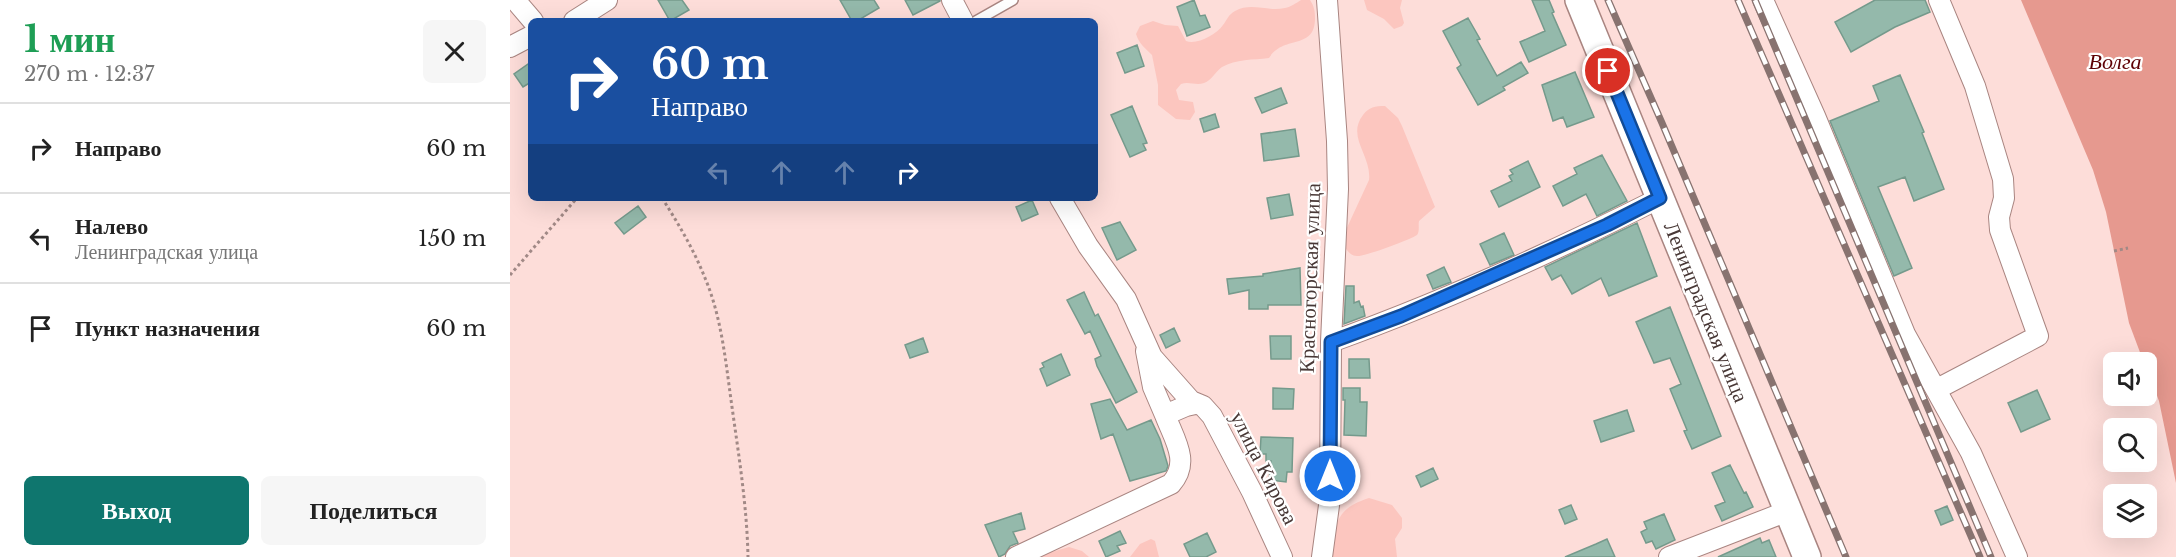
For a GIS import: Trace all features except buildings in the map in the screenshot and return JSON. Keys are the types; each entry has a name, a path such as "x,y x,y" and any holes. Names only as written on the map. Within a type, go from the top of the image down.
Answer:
{"main road":[{"name":"Ленинградская улица","path":"1579,0 1807,557"}],"street":[{"path":"515,0 530,18"},
{"path":"579,18 607,0"},
{"path":"952,0 961,18"},
{"name":"Красногорская улица","path":"1322,557 1330,498 1331,342 1338,189 1327,0"},
{"path":"1762,0 1815,116 1905,334 1971,453 2017,557"},
{"path":"1937,389 2038,336 2000,230 1999,217 2004,198 2004,178 1975,86 1939,0"},
{"path":"510,47 528,38"},
{"path":"1331,342 1401,316 1607,225 1660,198"},
{"name":"улица Кирова","path":"1062,201 1088,246 1126,299 1143,340 1157,364 1196,404 1206,409 1215,422 1252,492 1282,557"},
{"path":"1016,557 1171,484 1181,469 1181,459 1154,387 1143,340"},
{"path":"1165,416 1196,404"},
{"path":"1669,557 1788,511"}],"lane":[{"path":"981,18 1014,0"}],"path":[{"path":"510,275 574,201"},
{"path":"664,201 701,269 715,310 727,375 747,521 748,557"},
{"path":"2114,251 2128,248"}],"shaded area":[{"path":"1301,0 1310,0 1314,9 1314,28 1310,35 1283,46 1269,58 1227,64 1204,83 1181,84 1176,90 1179,100 1193,102 1195,112 1190,120 1176,119 1158,105 1158,85 1152,55 1136,34 1140,26 1153,21 1178,26 1186,41 1195,42 1216,32 1231,14 1241,8 1278,9 1291,6"},
{"path":"1364,0 1402,0 1400,8 1404,23 1394,29 1384,19 1367,10"},
{"path":"1385,106 1398,118 1402,126 1435,207 1419,221 1417,235 1378,251 1355,256 1343,244 1345,232 1369,180 1367,163 1358,139 1358,123 1365,112 1375,107"},
{"path":"1369,498 1392,505 1402,518 1402,528 1395,539 1397,557 1332,557 1338,520 1357,502"},
{"path":"1151,539 1155,541 1159,557 1130,557 1140,544"},
{"path":"1069,547 1082,551 1089,557 1040,557 1048,553"}],"water":[{"name":"Волга","path":"2021,0 2176,0 2176,483 2157,396 2157,352 2140,352 2129,323 2106,212 2093,170"}],"railway":[{"path":"1608,0 1846,557"},
{"path":"1738,0 1980,557"},
{"path":"1755,0 1991,557"}],"route":[{"path":"1330,476 1331,342 1401,316 1607,225 1660,198 1608,71"}]}
